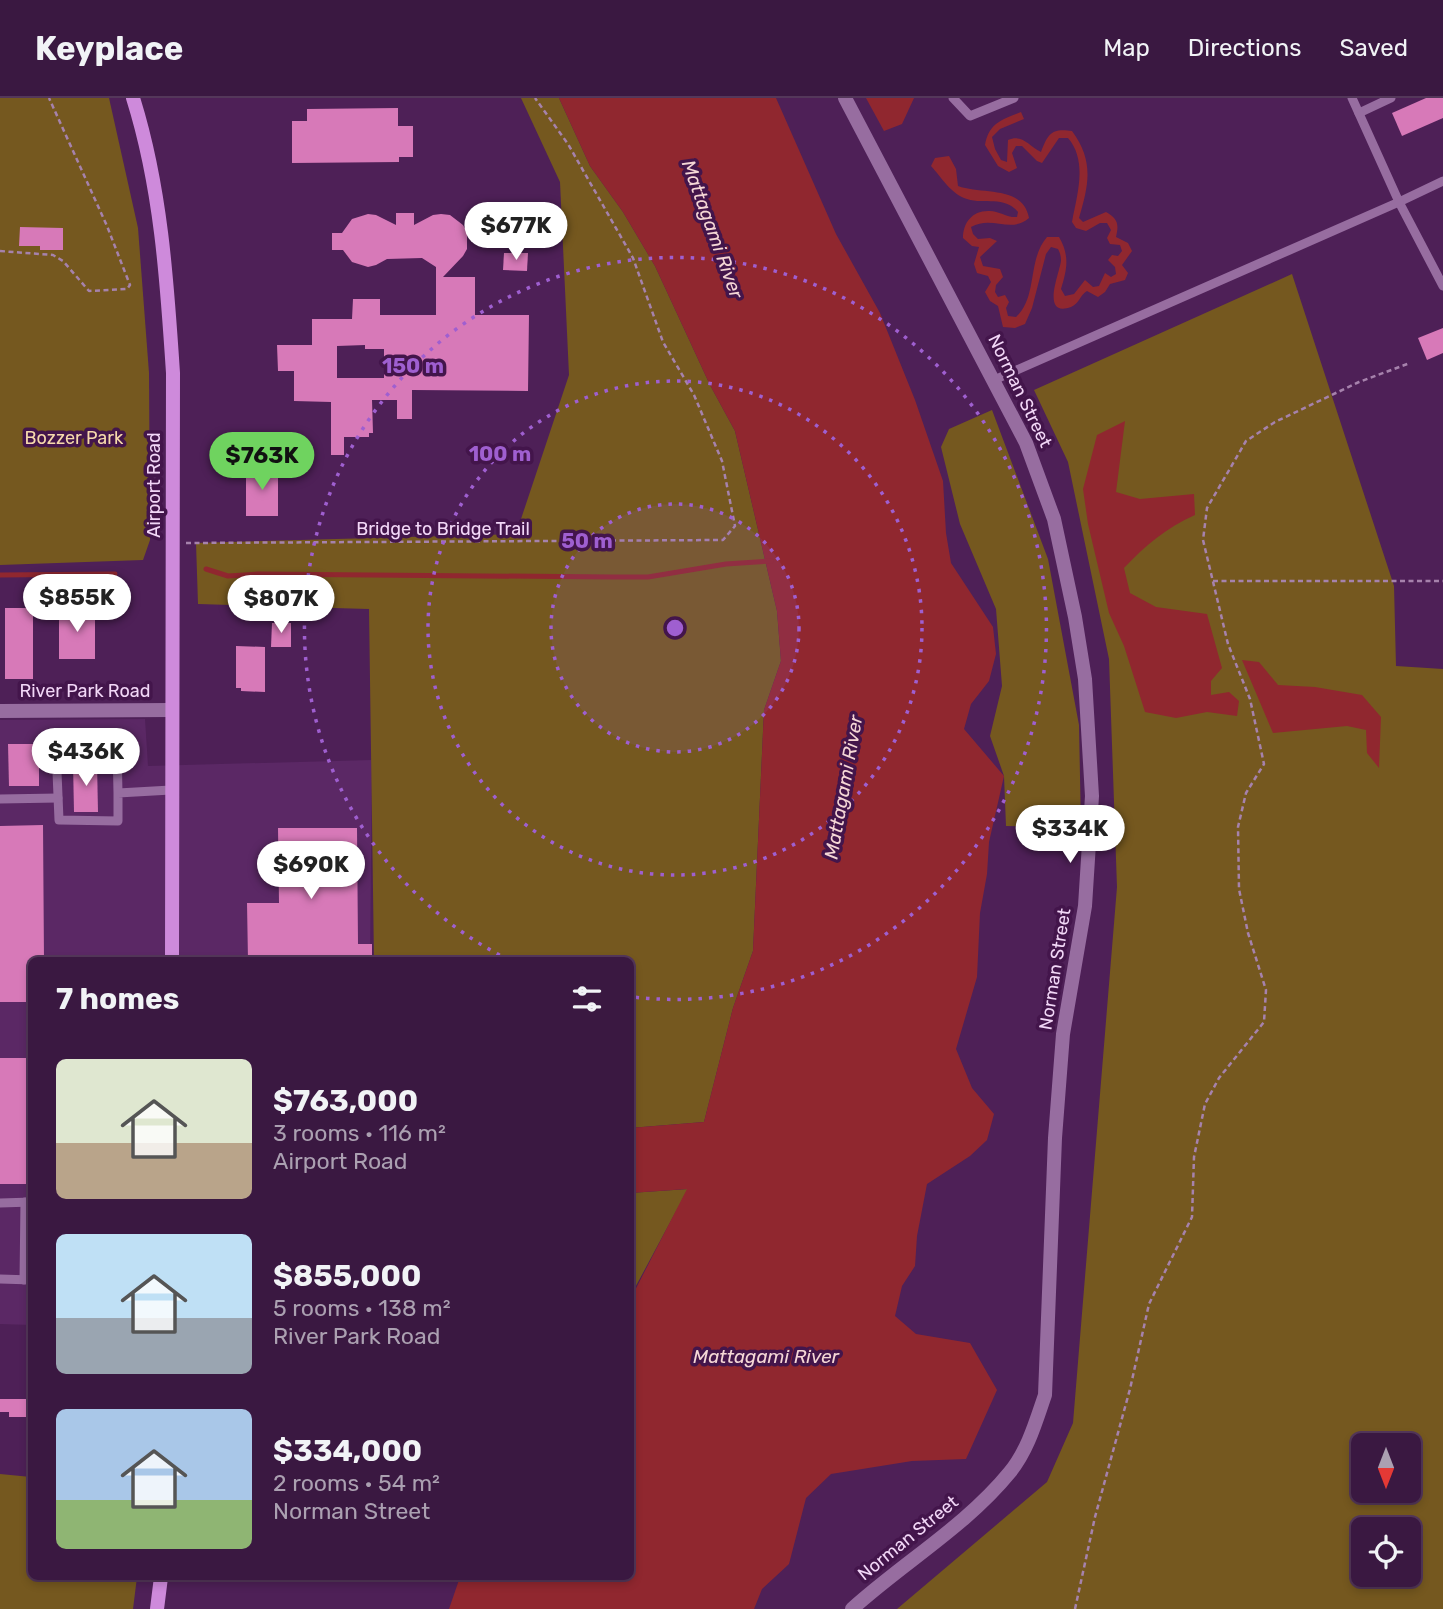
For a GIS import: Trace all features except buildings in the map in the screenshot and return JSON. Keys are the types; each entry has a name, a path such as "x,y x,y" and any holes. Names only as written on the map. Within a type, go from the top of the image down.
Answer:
{"main road":[{"name":"Airport Road","path":"133,98 158,212 173,373 172,957"},
{"path":"157,1609 161,1580"}],"street":[{"name":"Norman Street","path":"845,98 995,380 1026,443 1054,519 1085,679 1091,796 1085,906 1063,1034 1055,1138 1045,1395 1032,1435 1011,1471 961,1522 885,1579 852,1609"},
{"name":"River Park Road","path":"0,711 171,710"}],"lane":[{"path":"953,98 970,116 1014,98"},
{"path":"1352,98 1399,202 1443,286"},
{"path":"1359,113 1391,98"},
{"path":"995,380 1443,181"},
{"path":"117,746 118,793 118,821 59,820 56,748 117,746"},
{"path":"118,793 171,790"},
{"path":"0,799 58,798"},
{"path":"0,1203 28,1202 28,1280 0,1279"}],"path":[{"path":"0,251 53,255 64,261 89,290 127,289 130,285 107,226 49,98"},
{"name":"Bridge to Bridge Trail","path":"173,543 723,540 735,526 722,461 694,394 663,342 633,258 568,144 535,98"},
{"path":"1075,1609 1095,1517 1130,1389 1149,1304 1192,1217 1194,1157 1205,1104 1219,1078 1264,1021 1266,990 1248,933 1239,889 1238,827 1246,793 1264,764 1250,699 1228,644 1203,540 1208,508 1246,441 1275,422 1359,382 1410,363"},
{"path":"1213,581 1443,582"}],"shaded area":[{"path":"145,719 148,766 372,760 370,957 28,957 28,1325 0,1324 0,720"}],"green space":[{"name":"Bozzer Park","path":"0,98 109,98 138,228 149,373 150,540 143,560 0,565"},
{"path":"521,98 559,98 590,166 623,212 655,266 710,385 735,431 777,611 781,661 764,710 753,951 733,1008 704,1122 634,1128 634,957 374,957 369,609 198,604 196,543 516,534 569,375 560,182"},
{"path":"1292,274 1394,586 1396,666 1443,669 1443,1609 897,1609 1047,1482 1073,1423 1117,887 1109,659 1068,462 1034,390"},
{"path":"992,410 1048,559 1079,725 1081,828 1006,826 1004,776 990,736 1002,686 996,609 960,524 941,447 949,429"},
{"path":"688,1189 634,1290 634,1193"},
{"path":"0,1474 28,1477 28,1580 137,1580 133,1609 0,1609"}],"water":[{"name":"Mattagami River","path":"559,98 776,98 836,234 880,313 915,400 943,481 951,563 993,627 996,654 989,681 971,704 964,729 1004,776 989,842 980,913 977,977 956,1049 972,1088 994,1114 987,1140 970,1156 927,1184 917,1236 915,1266 902,1286 895,1316 916,1334 970,1343 997,1390 966,1459 912,1461 831,1474 806,1498 789,1564 762,1589 754,1609 449,1609 459,1580 634,1580 634,1292 687,1189 634,1193 634,1128 704,1122 733,1008 753,951 764,710 781,661 777,611 735,431 710,385 655,266 623,212 590,166"},
{"path":"866,98 914,98 902,124 884,131"},
{"path":"1021,112 1024,119 1000,129 992,137 1001,160 1007,162 1008,140 1022,140 1041,152 1051,134 1059,130 1072,131 1084,152 1088,173 1079,218 1083,222 1106,212 1117,222 1116,237 1128,243 1132,251 1122,265 1128,273 1125,280 1110,284 1098,297 1087,291 1074,306 1061,309 1056,306 1054,291 1061,257 1058,249 1051,247 1046,254 1032,308 1025,324 1015,328 1003,327 998,306 990,301 985,292 991,282 988,276 977,273 974,264 979,247 972,246 963,238 967,223 977,213 992,211 1017,217 1018,212 1007,204 974,201 956,193 931,166 935,158 949,156 956,169 958,186 1001,193 1019,200 1025,208 1029,218 1022,222 1008,225 986,223 971,227 978,239 990,238 997,241 980,257 983,266 1000,269 1003,277 996,285 995,292 998,297 1005,295 1009,302 1006,308 1008,316 1016,317 1023,309 1037,256 1047,237 1059,237 1065,250 1066,269 1061,289 1065,296 1074,294 1085,280 1093,287 1099,286 1105,273 1111,277 1116,274 1115,267 1108,260 1122,251 1120,245 1110,244 1107,238 1111,230 1107,223 1100,223 1086,231 1076,228 1072,222 1079,168 1078,157 1068,138 1059,138 1042,163 1022,146 1016,146 1012,153 1017,168 1009,172 998,166 985,145 987,138 997,123"},
{"path":"1125,421 1116,492 1140,499 1194,494 1195,515 1157,538 1124,568 1130,593 1156,607 1207,614 1222,668 1211,681 1211,695 1229,692 1239,701 1237,716 1207,712 1176,718 1145,712 1124,646 1109,613 1088,524 1083,489 1097,435"},
{"path":"1242,660 1259,662 1278,685 1315,687 1362,695 1381,717 1379,768 1367,753 1366,730 1347,726 1273,733"}],"waterway":[{"path":"206,569 228,576 648,577 726,564 771,561"},
{"path":"0,575 115,574"}]}
